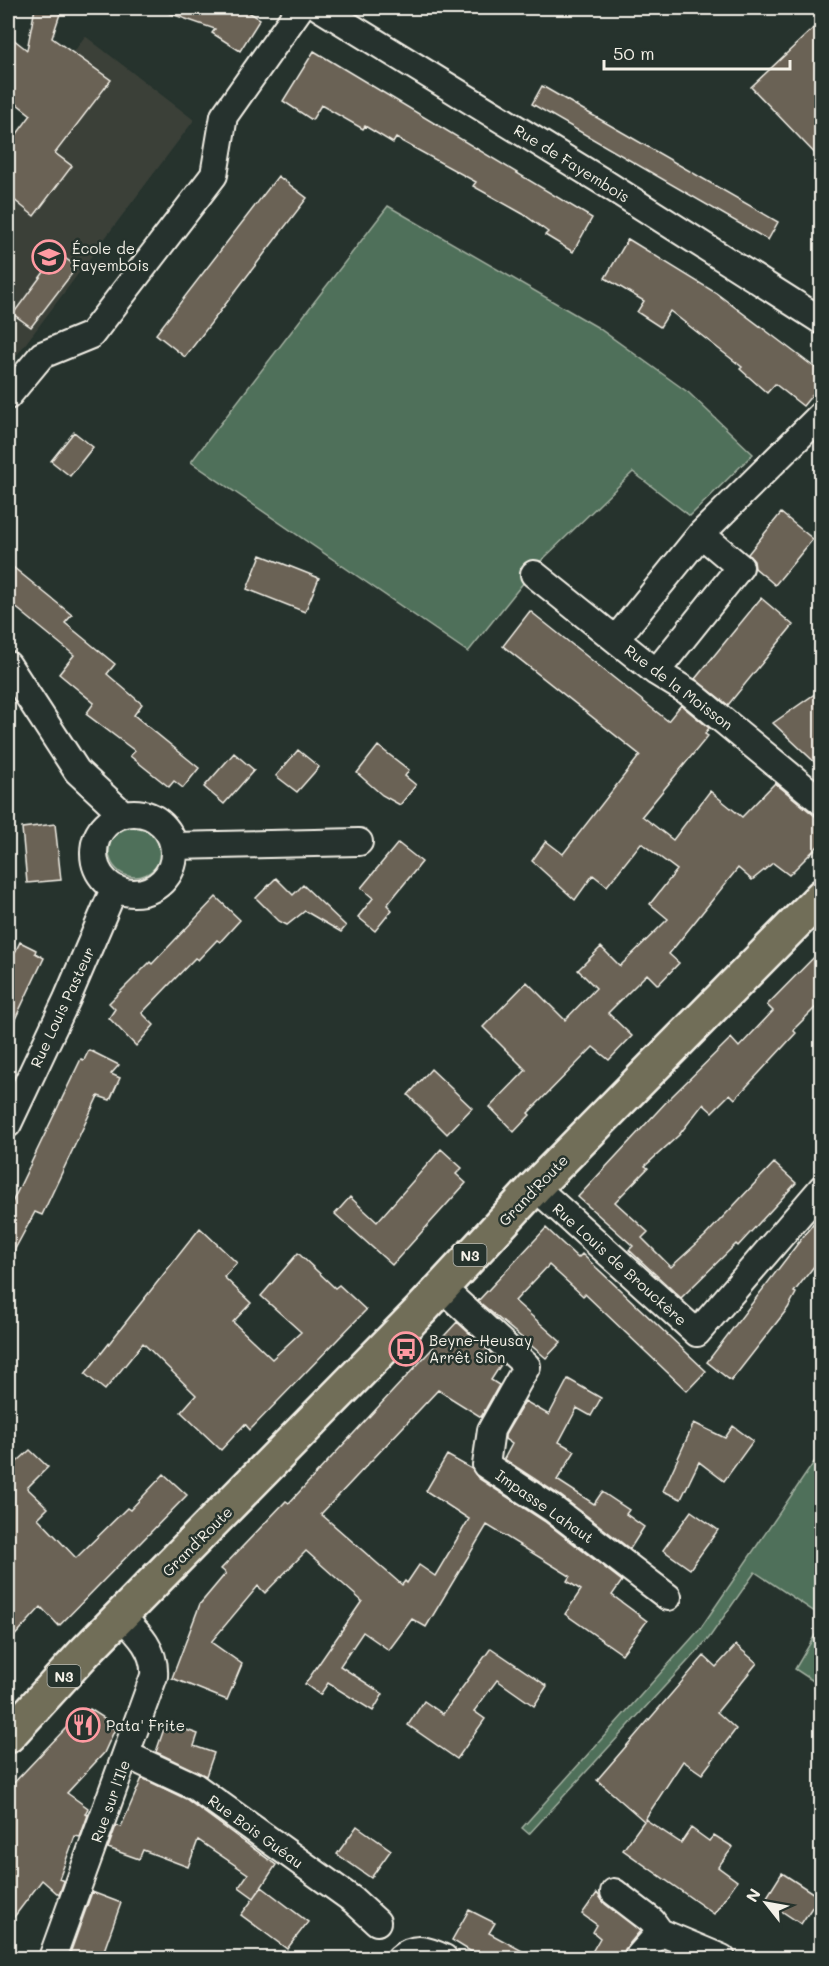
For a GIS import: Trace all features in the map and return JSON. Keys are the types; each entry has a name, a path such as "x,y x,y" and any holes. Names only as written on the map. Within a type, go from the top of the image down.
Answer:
{"main road":[{"name":"Grand'Route","path":"121,1616 270,1467 442,1288 535,1187 822,896"},
{"name":"N3","path":"8,1736 121,1616"}],"street":[{"path":"8,396 42,355 91,335 214,175 224,116 300,8"},
{"name":"Rue de Fayembois","path":"320,8 615,189 822,321"},
{"path":"616,639 701,534 822,414"},
{"path":"656,672 740,567 701,534"},
{"name":"Rue de la Moisson","path":"534,574 656,672 690,693 822,802"},
{"path":"8,664 77,771 123,814"},
{"path":"140,813 155,819 167,830 174,846 174,861 168,875 158,886 144,893 129,894 114,889 103,881 96,869 93,855 94,842 100,829 123,814 140,813"},
{"path":"174,846 359,842"},
{"name":"Rue Louis Pasteur","path":"8,1124 67,999 114,889"},
{"name":"Rue Louis de Brouckère","path":"535,1187 696,1333 822,1188"},
{"name":"Impasse Lahaut","path":"442,1288 527,1366 491,1430 486,1465 560,1515 668,1597"},
{"name":"Rue sur l'Ile","path":"52,1959 152,1686 155,1664 144,1641 121,1616"},
{"name":"Rue Bois Guéau","path":"127,1755 194,1786 353,1900 377,1922"},
{"path":"614,1892 652,1921 660,1932 723,1959"},
{"path":"637,1959 660,1932"},
{"path":"400,1959 406,1953 418,1949 444,1959"}],"shaded area":[{"name":"École de Fayembois","path":"85,36 194,120 8,367 8,147"}],"green space":[{"path":"388,206 597,327 689,393 753,454 690,516 633,472 540,562 468,652 191,462"},
{"path":"130,825 140,825 149,829 157,837 161,851 157,865 149,873 140,877 130,877 121,873 113,865 109,856 109,846 113,837 121,829"},
{"path":"821,1452 821,1616 755,1572 709,1638 529,1834 522,1828 700,1629"},
{"path":"821,1625 821,1686 795,1669"}],"building":[{"path":"35,8 62,8 52,38 111,80 55,153 72,166 34,216 8,195 8,146 31,115 8,97 8,35 27,50"},
{"path":"164,8 242,8 260,19 240,51 212,33 215,29 163,11"},
{"path":"822,20 822,161 751,87"},
{"path":"314,51 592,218 573,252 545,235 548,232 523,214 473,186 476,182 396,138 393,143 365,126 363,129 321,105 312,120 283,101"},
{"path":"542,86 778,222 768,240 532,104"},
{"path":"278,176 307,198 185,357 156,334"},
{"path":"628,239 716,293 822,373 822,383 803,406 775,384 767,393 740,369 742,367 670,311 660,327 637,312 644,301 605,278"},
{"path":"58,253 77,267 31,327 13,314"},
{"path":"74,432 93,447 70,476 51,461"},
{"path":"781,513 813,539 775,585 755,568 754,561 748,554"},
{"path":"261,555 319,578 305,612 247,589"},
{"path":"8,563 72,615 65,623 115,664 107,674 142,704 134,715 199,768 183,788 174,781 169,787 130,756 135,751 86,714 94,703 59,674 74,655 8,601"},
{"path":"761,598 793,625 728,705 695,679"},
{"path":"530,611 668,721 681,705 709,728 705,734 708,736 642,816 673,840 710,791 742,817 775,783 821,821 822,842 789,875 773,863 752,880 738,868 669,954 679,963 658,985 647,974 608,1013 632,1036 609,1060 593,1047 528,1113 530,1115 514,1132 490,1107 526,1070 483,1027 527,982 565,1020 596,988 578,970 601,947 620,966 668,919 650,904 677,870 641,843 607,886 593,875 575,900 532,861 546,841 563,854 640,755 503,646"},
{"path":"822,689 822,769 773,723"},
{"path":"378,746 409,770 405,776 416,785 400,805 382,795 357,773"},
{"path":"298,750 319,767 297,792 276,776"},
{"path":"234,753 254,770 224,804 204,787"},
{"path":"55,824 61,880 27,883 22,828"},
{"path":"398,843 422,862 387,905 392,910 375,931 358,917 373,898 361,888"},
{"path":"276,878 293,895 303,885 346,926 341,932 305,911 287,925 279,921 256,898"},
{"path":"216,897 240,920 220,942 217,940 198,960 195,958 142,1013 154,1025 136,1046 109,1018 115,1009 109,1003 150,962 152,964"},
{"path":"20,942 36,950 35,953 44,958 8,1034 8,967"},
{"path":"822,949 822,1001 793,1030 796,1033 735,1099 730,1094 712,1112 703,1104 679,1135 645,1166 648,1168 615,1202 648,1232 642,1238 671,1267 705,1236 774,1163 796,1183 738,1246 736,1244 681,1298 629,1250 633,1246 578,1197 669,1099 731,1038 739,1047 773,1011 767,1005"},
{"path":"89,1050 119,1065 111,1074 120,1078 110,1100 98,1096 42,1215 35,1212 8,1262 8,1211 81,1059 84,1060"},
{"path":"431,1069 472,1108 447,1134 408,1095"},
{"path":"441,1149 462,1168 456,1174 466,1183 392,1265 335,1214 350,1197 377,1222"},
{"path":"822,1212 822,1256 794,1292 796,1293 788,1308 731,1381 707,1362"},
{"path":"200,1228 237,1263 224,1277 251,1303 233,1322 272,1359 301,1332 261,1296 298,1253 335,1288 339,1285 366,1310 250,1430 245,1424 221,1450 181,1412 196,1395 143,1343 105,1390 85,1374"},
{"path":"546,1228 578,1258 582,1254 706,1371 687,1391 585,1294 583,1296 549,1265 515,1301 561,1342 546,1358 478,1301"},
{"path":"457,1322 502,1363 491,1380 499,1385 481,1417 438,1390 321,1514 402,1585 405,1581 407,1583 419,1565 435,1576 469,1519 426,1491 447,1455 472,1469 478,1478 544,1521 622,1581 612,1595 647,1621 622,1654 565,1614 581,1590 567,1581 570,1576 487,1525 426,1627 412,1619 389,1650 363,1632 340,1666 383,1694 373,1711 328,1683 320,1695 305,1684 362,1601 306,1551 265,1593 258,1586 211,1642 242,1664 227,1700 172,1678 200,1604 226,1573 221,1569 286,1501 289,1503"},
{"path":"568,1379 601,1398 591,1416 577,1408 559,1442 575,1451 557,1480 594,1504 602,1492 629,1510 626,1514 644,1527 630,1549 561,1496 504,1459 512,1444 505,1439 505,1435 525,1401 549,1415"},
{"path":"694,1423 725,1438 733,1426 753,1441 724,1481 699,1462 681,1499 663,1491"},
{"path":"30,1450 48,1467 27,1488 48,1508 38,1518 76,1558 127,1508 130,1510 164,1474 187,1495 59,1626 41,1607 8,1643 8,1470"},
{"path":"691,1511 718,1530 690,1569 663,1550"},
{"path":"736,1645 757,1663 717,1712 736,1729 702,1774 683,1761 645,1819 681,1843 691,1828 709,1841 714,1835 733,1847 718,1867 737,1881 714,1914 623,1850 644,1821 597,1780 704,1656 716,1667"},
{"path":"491,1648 547,1686 534,1706 497,1680 474,1711 485,1719 457,1759 408,1725 424,1701 443,1714"},
{"path":"84,1709 87,1712 90,1709 112,1723 111,1727 115,1729 104,1753 67,1793 88,1808 85,1814 88,1815 80,1837 75,1836 59,1879 64,1881 59,1895 42,1880 8,1925 8,1789"},
{"path":"166,1723 198,1734 194,1746 214,1753 206,1776 156,1752"},
{"path":"142,1778 186,1799 276,1865 254,1898 239,1887 248,1874 198,1840 188,1867 143,1850 139,1859 108,1848 116,1826 121,1827"},
{"path":"357,1826 391,1850 371,1878 337,1854"},
{"path":"782,1873 819,1897 801,1924 765,1900"},
{"path":"262,1887 308,1922 287,1949 241,1915"},
{"path":"92,1892 121,1903 101,1959 68,1959"},
{"path":"597,1893 605,1904 640,1931 625,1949 622,1959 588,1959 600,1938 593,1932 597,1925 582,1914"},
{"path":"469,1910 495,1923 489,1933 537,1959 483,1959 452,1940"}],"place":[{"name":"École de Fayembois","path":"49,257"},
{"name":"Beyne-Heusay Arrêt Sion","path":"406,1349"},
{"name":"Pata' Frite","path":"83,1725"}]}
